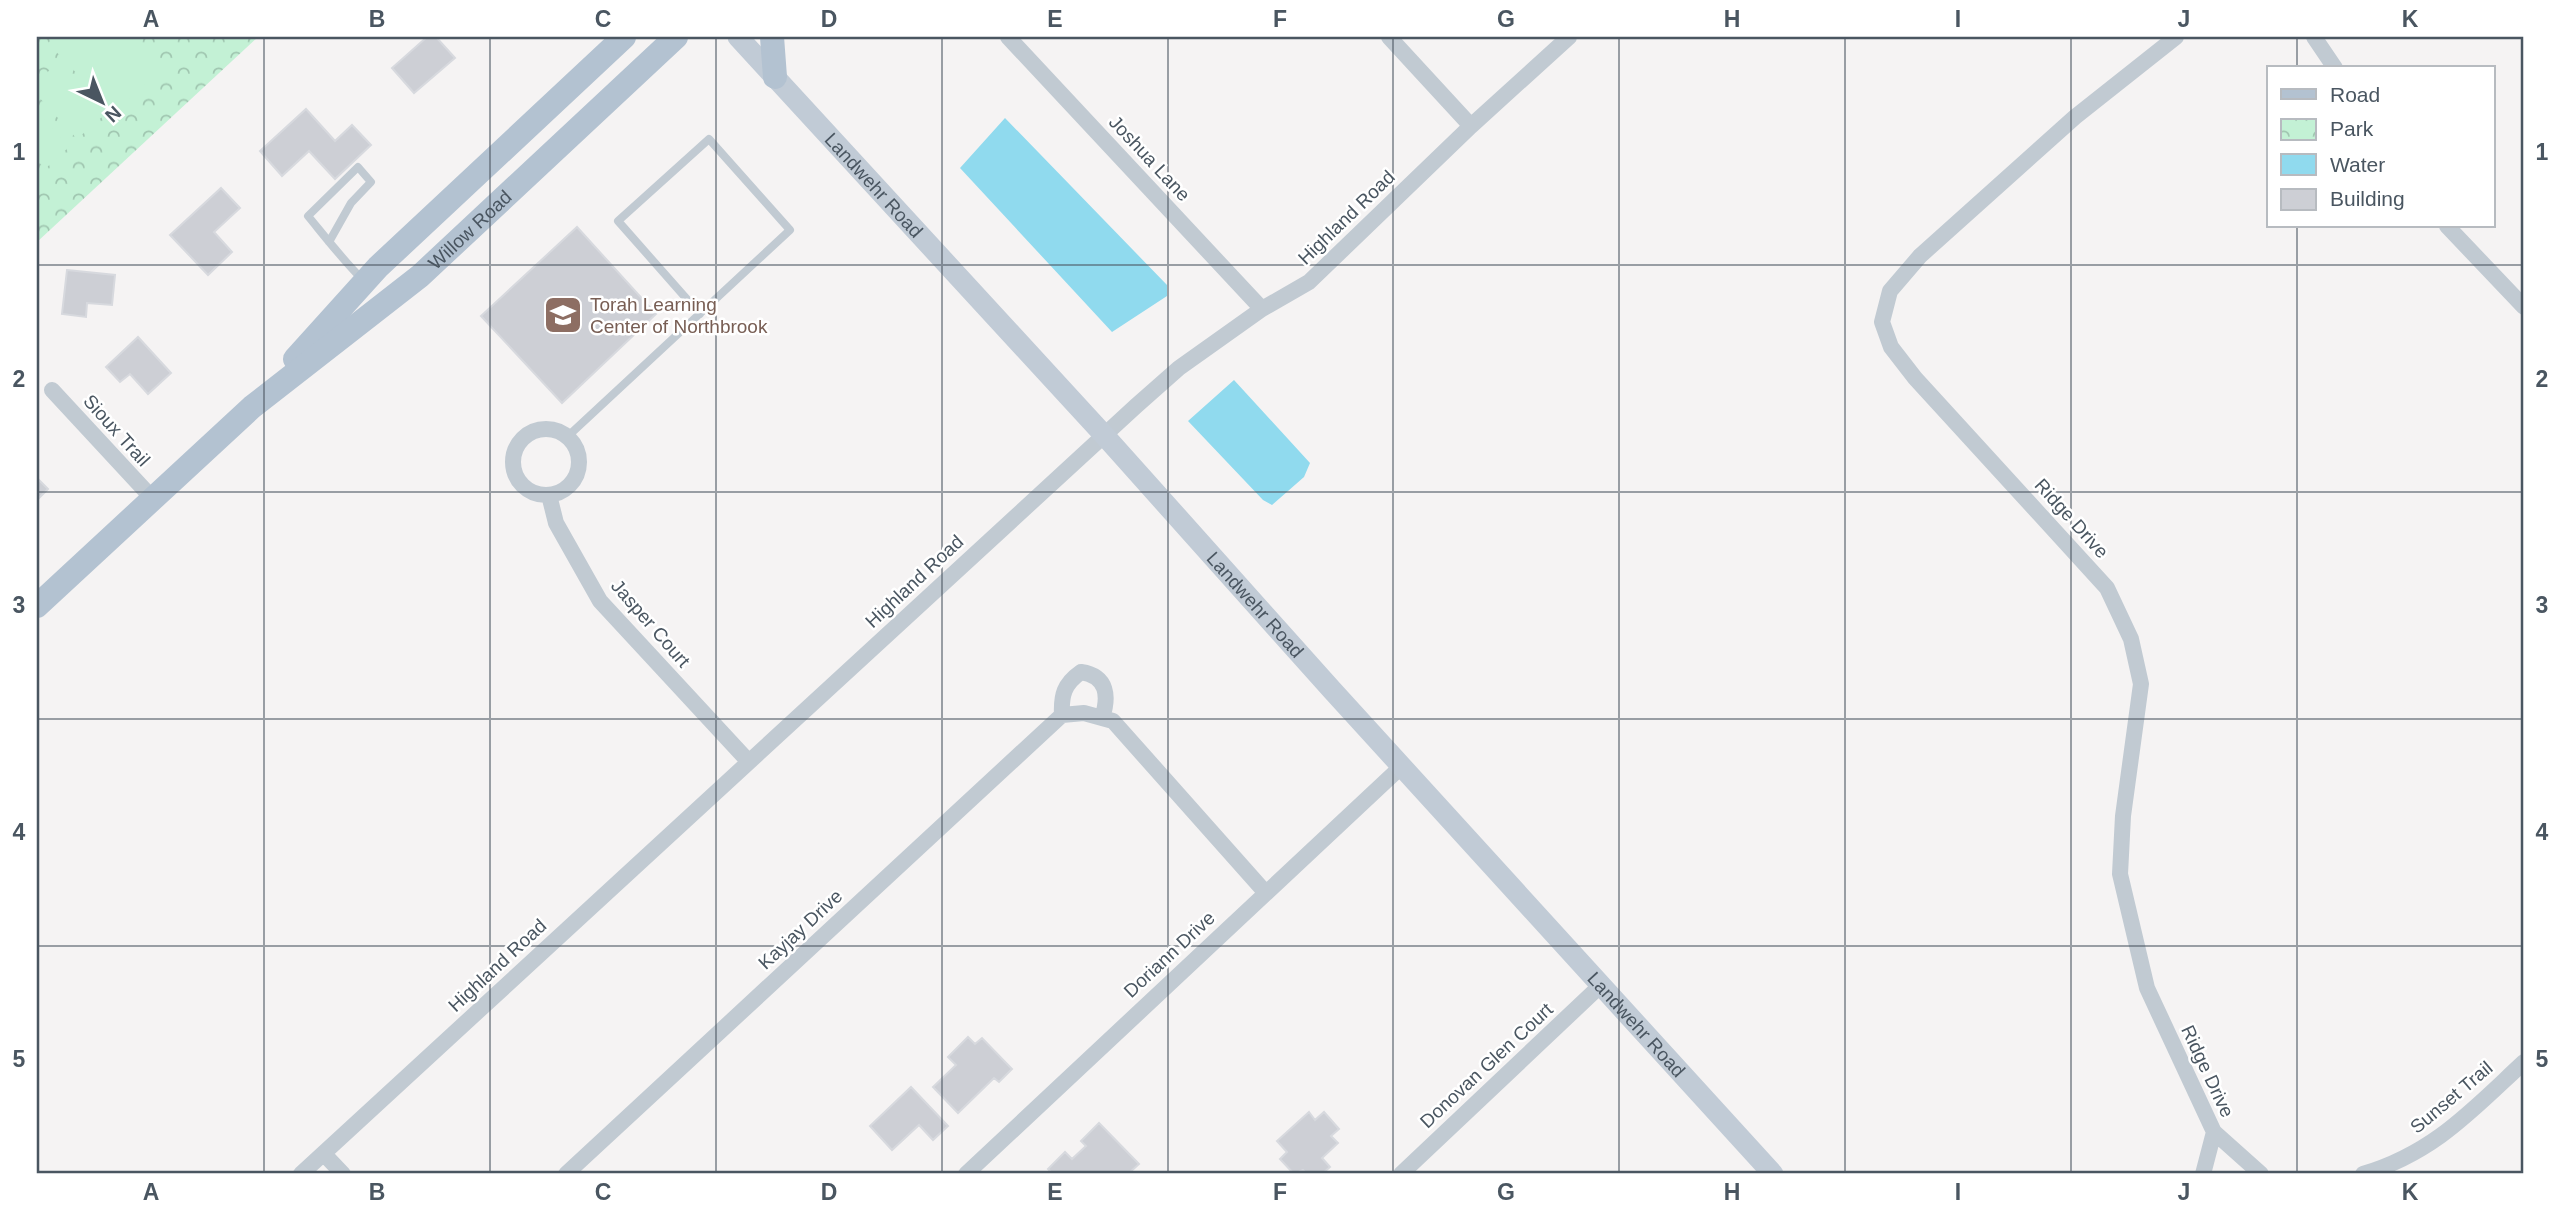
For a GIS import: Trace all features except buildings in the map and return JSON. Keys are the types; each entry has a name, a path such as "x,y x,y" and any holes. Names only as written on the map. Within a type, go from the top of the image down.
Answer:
{"main road":[{"name":"Willow Road","path":"252,407 365,281 624,37"},
{"name":"Willow Road","path":"37,606 252,407 420,276 676,37"},
{"name":"Landwehr Road","path":"738,37 1104,435 1773,1174"},
{"path":"772,37 775,77"}],"street":[{"name":"Joshua Lane","path":"1008,37 1262,309"},
{"path":"1390,37 1471,126"},
{"name":"Highland Road","path":"301,1174 1104,435 1179,368 1262,309 1309,282 1471,126 1569,37"},
{"name":"Ridge Drive","path":"2176,37 2075,117 1920,256 1890,291 1882,322 1891,348 1915,378 2108,588 2131,639 2141,684 2123,816 2120,874 2147,988 2214,1132 2203,1174"},
{"path":"2314,37 2334,66"},
{"path":"2449,228 2524,307"},
{"name":"Sioux Trail","path":"52,390 153,499"},
{"path":"548,429 568,437 578,453 578,472 567,488 549,495 528,491 514,474 514,452 527,435 537,430 548,429"},
{"name":"Jasper Court","path":"549,495 556,523 600,601 749,762"},
{"path":"1102,718 1108,702 1100,680 1081,672 1064,688 1061,698 1062,715 1084,713 1112,721 1265,892"},
{"name":"Kayjay Drive","path":"566,1174 1062,715"},
{"name":"Doriann Drive","path":"966,1174 1402,766"},
{"name":"Donovan Glen Court","path":"1401,1174 1600,986"},
{"name":"Sunset Trail","path":"2363,1174 2420,1151 2450,1131 2524,1062"},
{"path":"2214,1132 2261,1174"},
{"path":"324,1154 343,1174"}],"lane":[{"path":"568,437 700,314 790,230 709,139 618,221 700,314"},
{"path":"329,242 351,203 371,182 358,167 308,216 329,242 365,281"}],"green space":[{"path":"37,37 258,37 37,242"},
{"path":"55,37 128,37 160,70 114,113 48,43"},
{"path":"54,66 102,117 77,139 37,95 37,82"},
{"path":"37,111 69,147 45,169 37,160"}],"water":[{"path":"1005,118 1167,285 1167,296 1112,332 960,168"},
{"path":"1234,380 1310,463 1304,477 1272,505 1263,500 1188,421"}],"place":[{"name":"Torah Learning Center of Northbrook","path":"563,315"}]}
